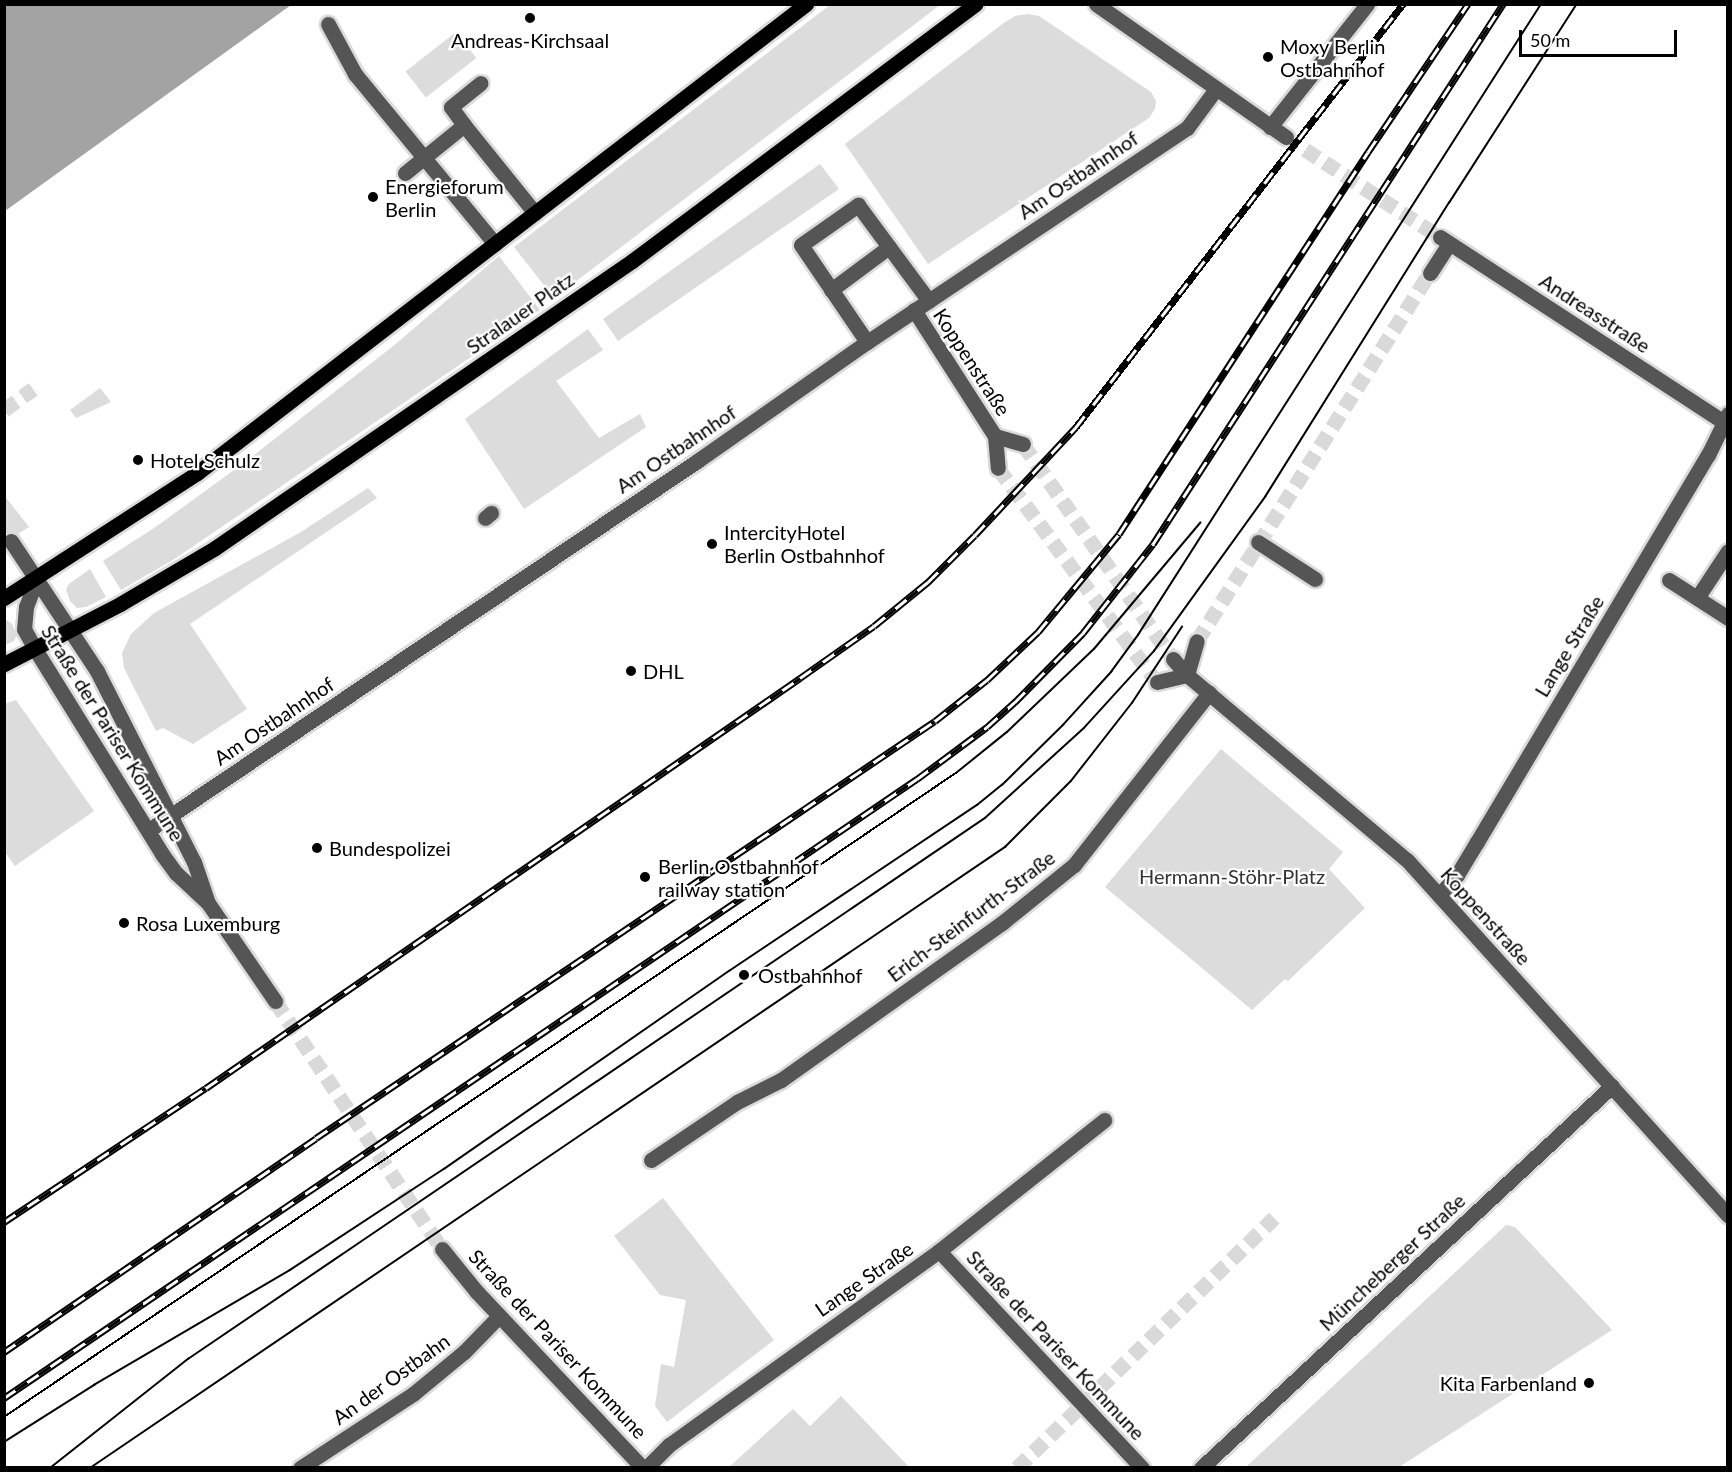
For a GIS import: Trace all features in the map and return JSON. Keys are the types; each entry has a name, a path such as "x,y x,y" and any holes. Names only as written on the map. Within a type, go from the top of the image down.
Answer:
{"main road":[{"path":"4,598 197,473 806,4"},
{"name":"Stralauer Platz","path":"4,664 72,630 215,548 690,219 975,4"}],"street":[{"path":"1096,4 1286,137"},
{"path":"1270,127 1367,4"},
{"path":"328,24 355,74 495,244"},
{"path":"481,83 451,107 535,213"},
{"name":"Am Ostbahnhof","path":"148,830 697,461 914,310 1187,128 1215,89"},
{"path":"405,173 464,125"},
{"path":"867,342 801,245 858,205 929,301"},
{"name":"Andreasstraße","path":"1430,273 1444,240 1726,420"},
{"path":"831,290 889,247"},
{"name":"Koppenstraße","path":"914,310 995,436 998,468"},
{"name":"Lange Straße","path":"1439,895 1457,875 1477,842 1708,455 1726,420"},
{"name":"Koppenstraße","path":"995,436 1023,444"},
{"path":"11,541 37,578"},
{"path":"1258,542 1315,579"},
{"path":"1697,598 1728,551"},
{"name":"Straße der Pariser Kommune","path":"37,578 98,671 194,862 208,903"},
{"name":"Straße der Pariser Kommune","path":"37,578 26,607 24,629 35,649 176,873 208,903 275,1001"},
{"path":"1669,580 1728,618"},
{"path":"1157,682 1186,675 1197,641"},
{"name":"Koppenstraße","path":"1173,659 1186,675 1407,860 1728,1215"},
{"name":"Erich-Steinfurth-Straße","path":"651,1161 737,1102 781,1080 1002,923 1074,865 1209,693"},
{"name":"Müncheberger Straße","path":"1201,1467 1612,1086"},
{"name":"Lange Straße","path":"644,1467 669,1445 939,1251 1104,1120"},
{"name":"Straße der Pariser Kommune","path":"442,1249 499,1316 644,1467"},
{"name":"Straße der Pariser Kommune","path":"939,1251 1142,1467"},
{"name":"An der Ostbahn","path":"300,1467 429,1381 464,1352 499,1316"}],"green space":[{"path":"830,5 940,5 554,298 514,247"},
{"path":"1028,14 1039,16 1151,92 1156,101 1155,109 1149,118 928,264 845,144 1005,22 1015,16"},
{"path":"456,32 476,58 426,97 406,71"},
{"path":"820,164 839,189 618,341 603,319"},
{"path":"499,256 540,310 176,558 121,590 103,561 157,526 245,462 392,347"},
{"path":"588,329 603,350 556,381 599,438 640,414 646,427 524,509 465,419"},
{"path":"100,388 111,402 76,418 70,410"},
{"path":"368,488 377,498 190,624 247,709 193,744 163,728 156,731 124,668 122,653 131,634 154,613 301,532"},
{"path":"4,495 29,527 5,542 4,542"},
{"path":"90,569 106,597 86,607 77,608 70,601 66,589 69,584"},
{"path":"5,619 12,624 17,635 14,641 5,645"},
{"path":"16,700 94,811 15,866 5,852 4,704"},
{"name":"Hermann-Stöhr-Platz","path":"1221,749 1343,852 1329,869 1365,908 1288,981 1285,979 1252,1010 1105,887"},
{"path":"663,1198 774,1340 667,1422 655,1406 661,1364 674,1367 686,1300 660,1295 614,1236"},
{"path":"1506,1225 1515,1227 1612,1330 1399,1467 1246,1467"},
{"path":"841,1396 909,1467 729,1467 793,1409 810,1426"}],"shaded area":[{"path":"5,4 291,4 291,5 5,211"}],"tunnel":[{"path":"1286,137 1440,237"},
{"path":"1197,641 1430,273"},
{"path":"4,410 33,389"},
{"path":"1023,444 1173,659"},
{"path":"998,468 1157,682"},
{"path":"275,1001 442,1249"},
{"path":"1017,1468 1274,1218"}],"tram line":[{"path":"4,1442 94,1385 290,1270 444,1169 729,971 977,805 1002,785 1063,725 1111,672 1138,635 1541,4"},
{"path":"50,1468 188,1359 985,818 1084,728 1154,651 1265,497 1577,4"},
{"path":"4,1417 956,773 1007,732 1094,649 1200,523"},
{"path":"90,1468 1005,847 1071,781 1132,703 1182,627"}],"railway":[{"path":"4,1222 206,1088 800,678 874,626 928,582 1076,427 1403,4"},
{"path":"4,1352 316,1138 935,721 987,680 1038,632 1119,534 1368,152 1468,4"},
{"path":"4,1398 917,779 987,727 1015,702 1083,633 1153,544 1503,4"}],"place":[{"name":"Andreas-Kirchsaal","path":"530,18"},
{"name":"Moxy Berlin Ostbahnhof","path":"1268,57"},
{"name":"Energieforum Berlin","path":"373,197"},
{"name":"Hotel Schulz","path":"138,460"},
{"name":"IntercityHotel Berlin Ostbahnhof","path":"712,544"},
{"name":"DHL","path":"631,671"},
{"name":"Bundespolizei","path":"317,848"},
{"name":"Berlin Ostbahnhof railway station","path":"645,877"},
{"name":"Rosa Luxemburg","path":"124,923"},
{"name":"Ostbahnhof","path":"744,975"},
{"name":"Kita Farbenland","path":"1589,1383"}]}
